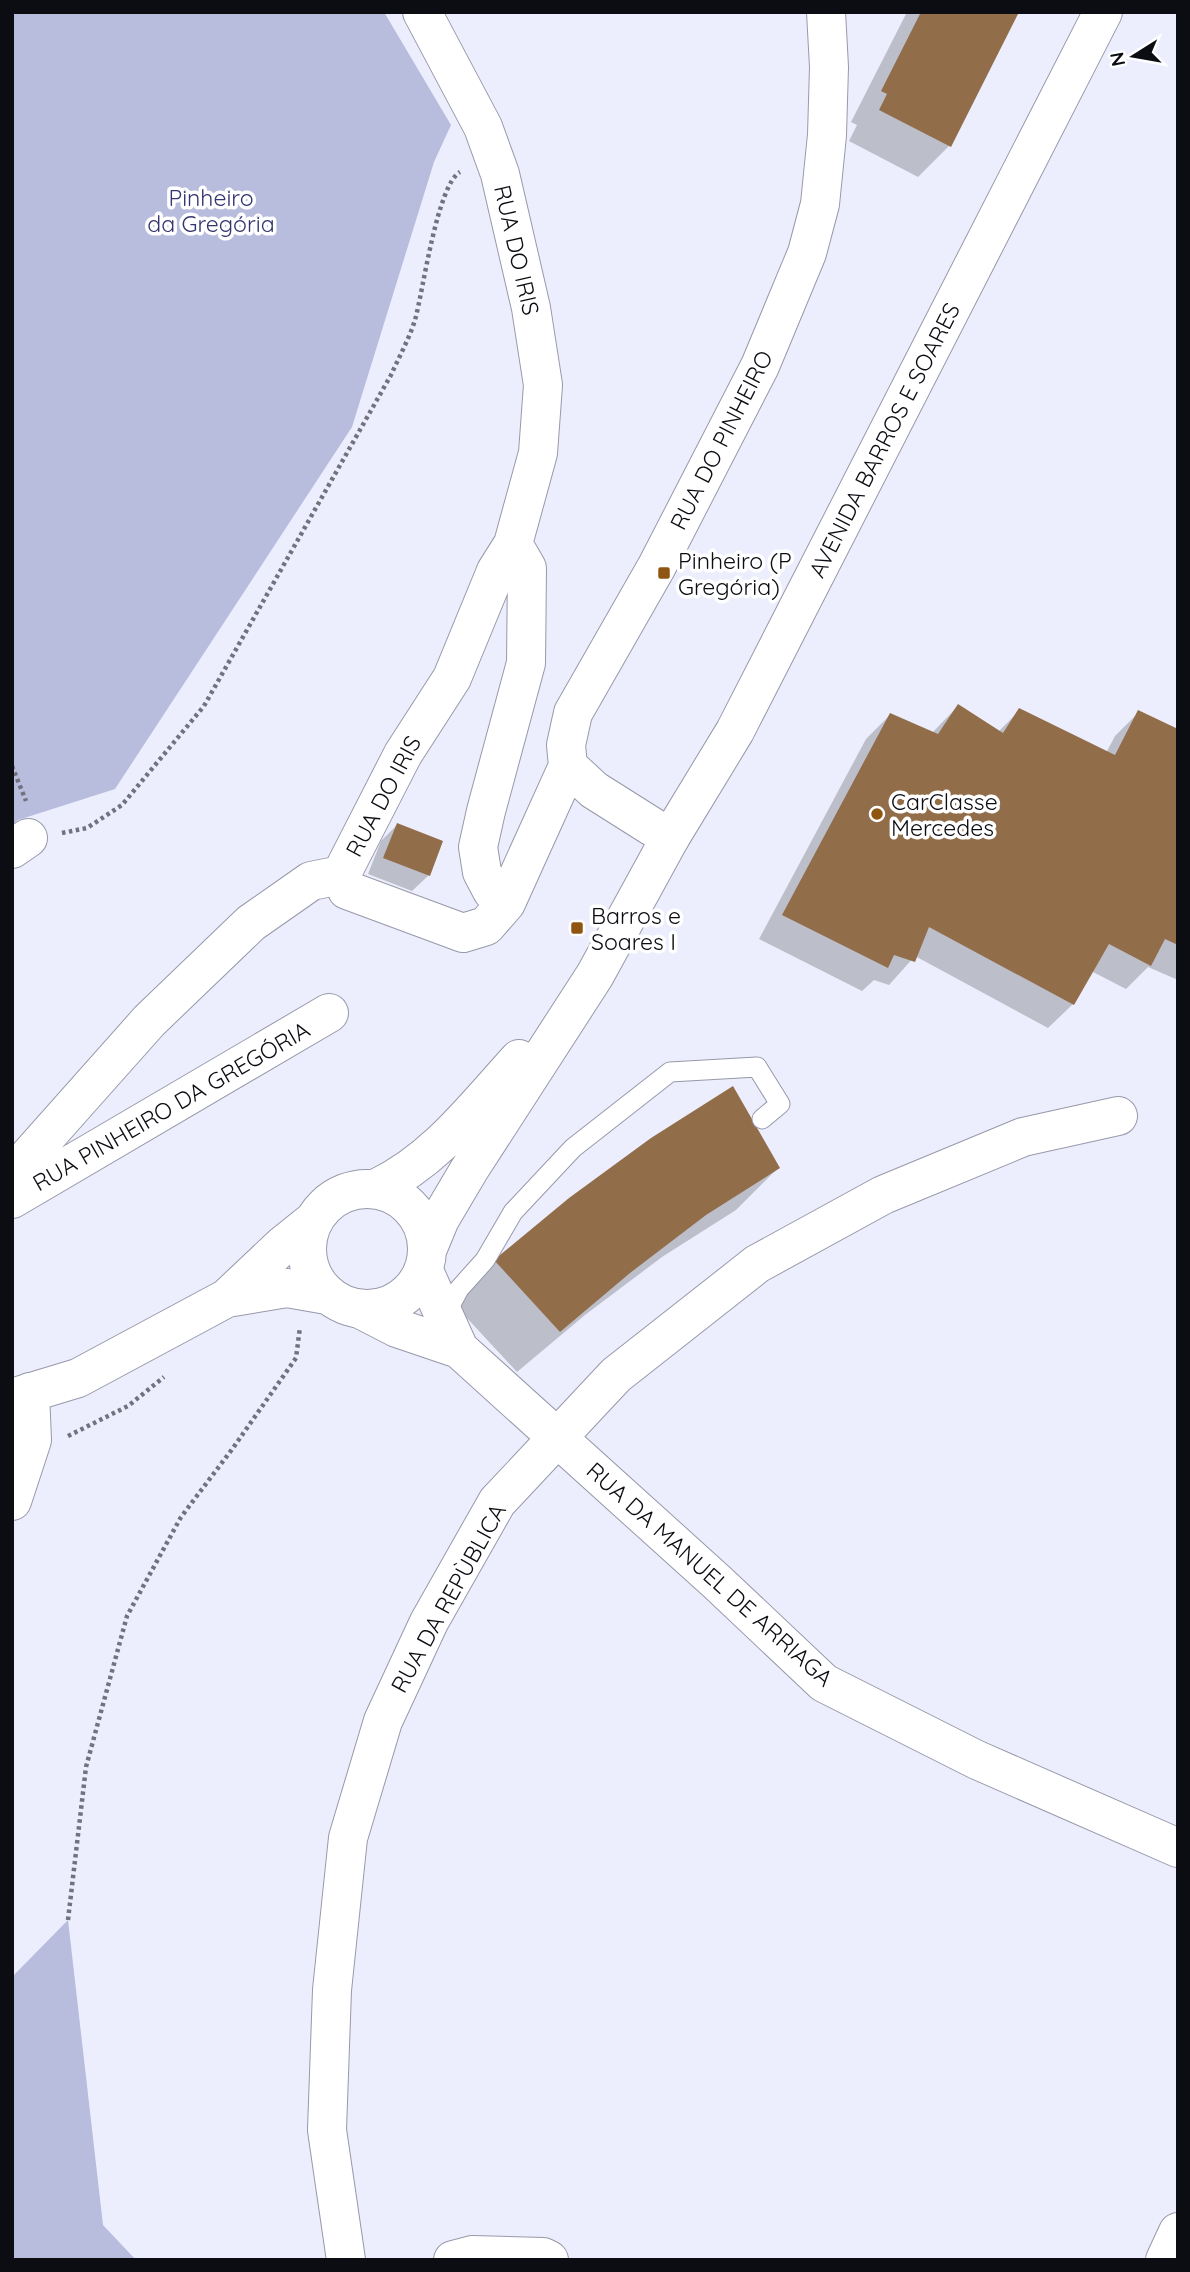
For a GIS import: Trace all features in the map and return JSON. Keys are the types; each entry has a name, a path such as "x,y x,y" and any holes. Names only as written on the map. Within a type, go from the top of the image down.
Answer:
{"street":[{"name":"RUA DO IRIS","path":"422,12 483,127 500,174 531,308 543,385 538,453 513,544 496,571 452,678 403,754 341,875 347,890 463,933 486,926 506,903 568,766"},
{"name":"RUA DO PINHEIRO","path":"568,766 566,746 573,713 657,566 760,366 807,253 820,204 827,135 829,67 826,12"},
{"name":"AVENIDA BARROS E SOARES","path":"426,1259 440,1219 596,975 670,838 735,730 1103,12"},
{"path":"506,903 492,891 482,872 478,848 526,663 527,568 513,544"},
{"path":"568,766 594,790 670,838"},
{"name":"RUA PINHEIRO DA GREGÓRIA","path":"12,1175 149,1021 251,923 311,881 341,875"},
{"name":"AVENIDA BARROS E SOARES","path":"377,1188 398,1178 442,1143 596,975"},
{"name":"RUA PINHEIRO DA GREGÓRIA","path":"12,1199 329,1013"},
{"name":"RUA DA REPÙBLICA","path":"346,2260 327,2130 332,1990 348,1838 383,1721 429,1622 498,1502 617,1375 757,1264 884,1195 1023,1137 1118,1116"},
{"path":"358,1188 377,1188 397,1195 413,1209 424,1227 426,1259 452,1332 397,1328 331,1299 314,1279 307,1261 307,1241 313,1222 324,1206 339,1194 358,1188"},
{"path":"12,1501 32,1440 21,1395 78,1378 227,1298 283,1245 313,1222"},
{"path":"227,1298 286,1288 331,1299 386,1307 409,1293 426,1259"},
{"name":"RUA DA MANUEL DE ARRIAGA","path":"452,1332 558,1437 824,1683 977,1760 1178,1848"},
{"path":"1165,2260 1178,2232"},
{"path":"453,2260 472,2255 543,2257 549,2260"}],"lane":[{"path":"452,1332 459,1289 485,1260 513,1212 573,1148 670,1072 757,1067 780,1104 762,1119"}],"path":[{"path":"20,844 87,828 122,805 204,706 391,375 414,322 426,263 445,194 455,175 475,164 500,174"},
{"path":"68,1920 86,1767 127,1616 181,1517 296,1357 331,1299"},
{"path":"60,1440 128,1406 168,1374"}],"green space":[{"name":"Pinheiro da Gregória","path":"12,12 384,12 451,125 434,162 352,427 115,789 18,820 12,825"},
{"path":"68,1920 103,2225 136,2260 12,2260 12,1977"}],"building":[{"path":"921,12 1019,12 951,147 879,110 887,94 881,91"},
{"path":"958,704 1003,733 1019,708 1115,755 1138,710 1178,729 1178,945 1165,939 1151,966 1109,944 1074,1005 929,927 915,962 894,955 888,968 782,915 890,713 938,734"},
{"path":"397,823 443,841 430,876 383,858"},
{"path":"733,1086 780,1168 706,1215 630,1273 560,1332 494,1260 569,1198 651,1138"}],"place":[{"name":"Pinheiro (P Gregória)","path":"664,573"},
{"name":"CarClasse Mercedes","path":"877,814"},
{"name":"Barros e Soares I","path":"577,928"}]}
